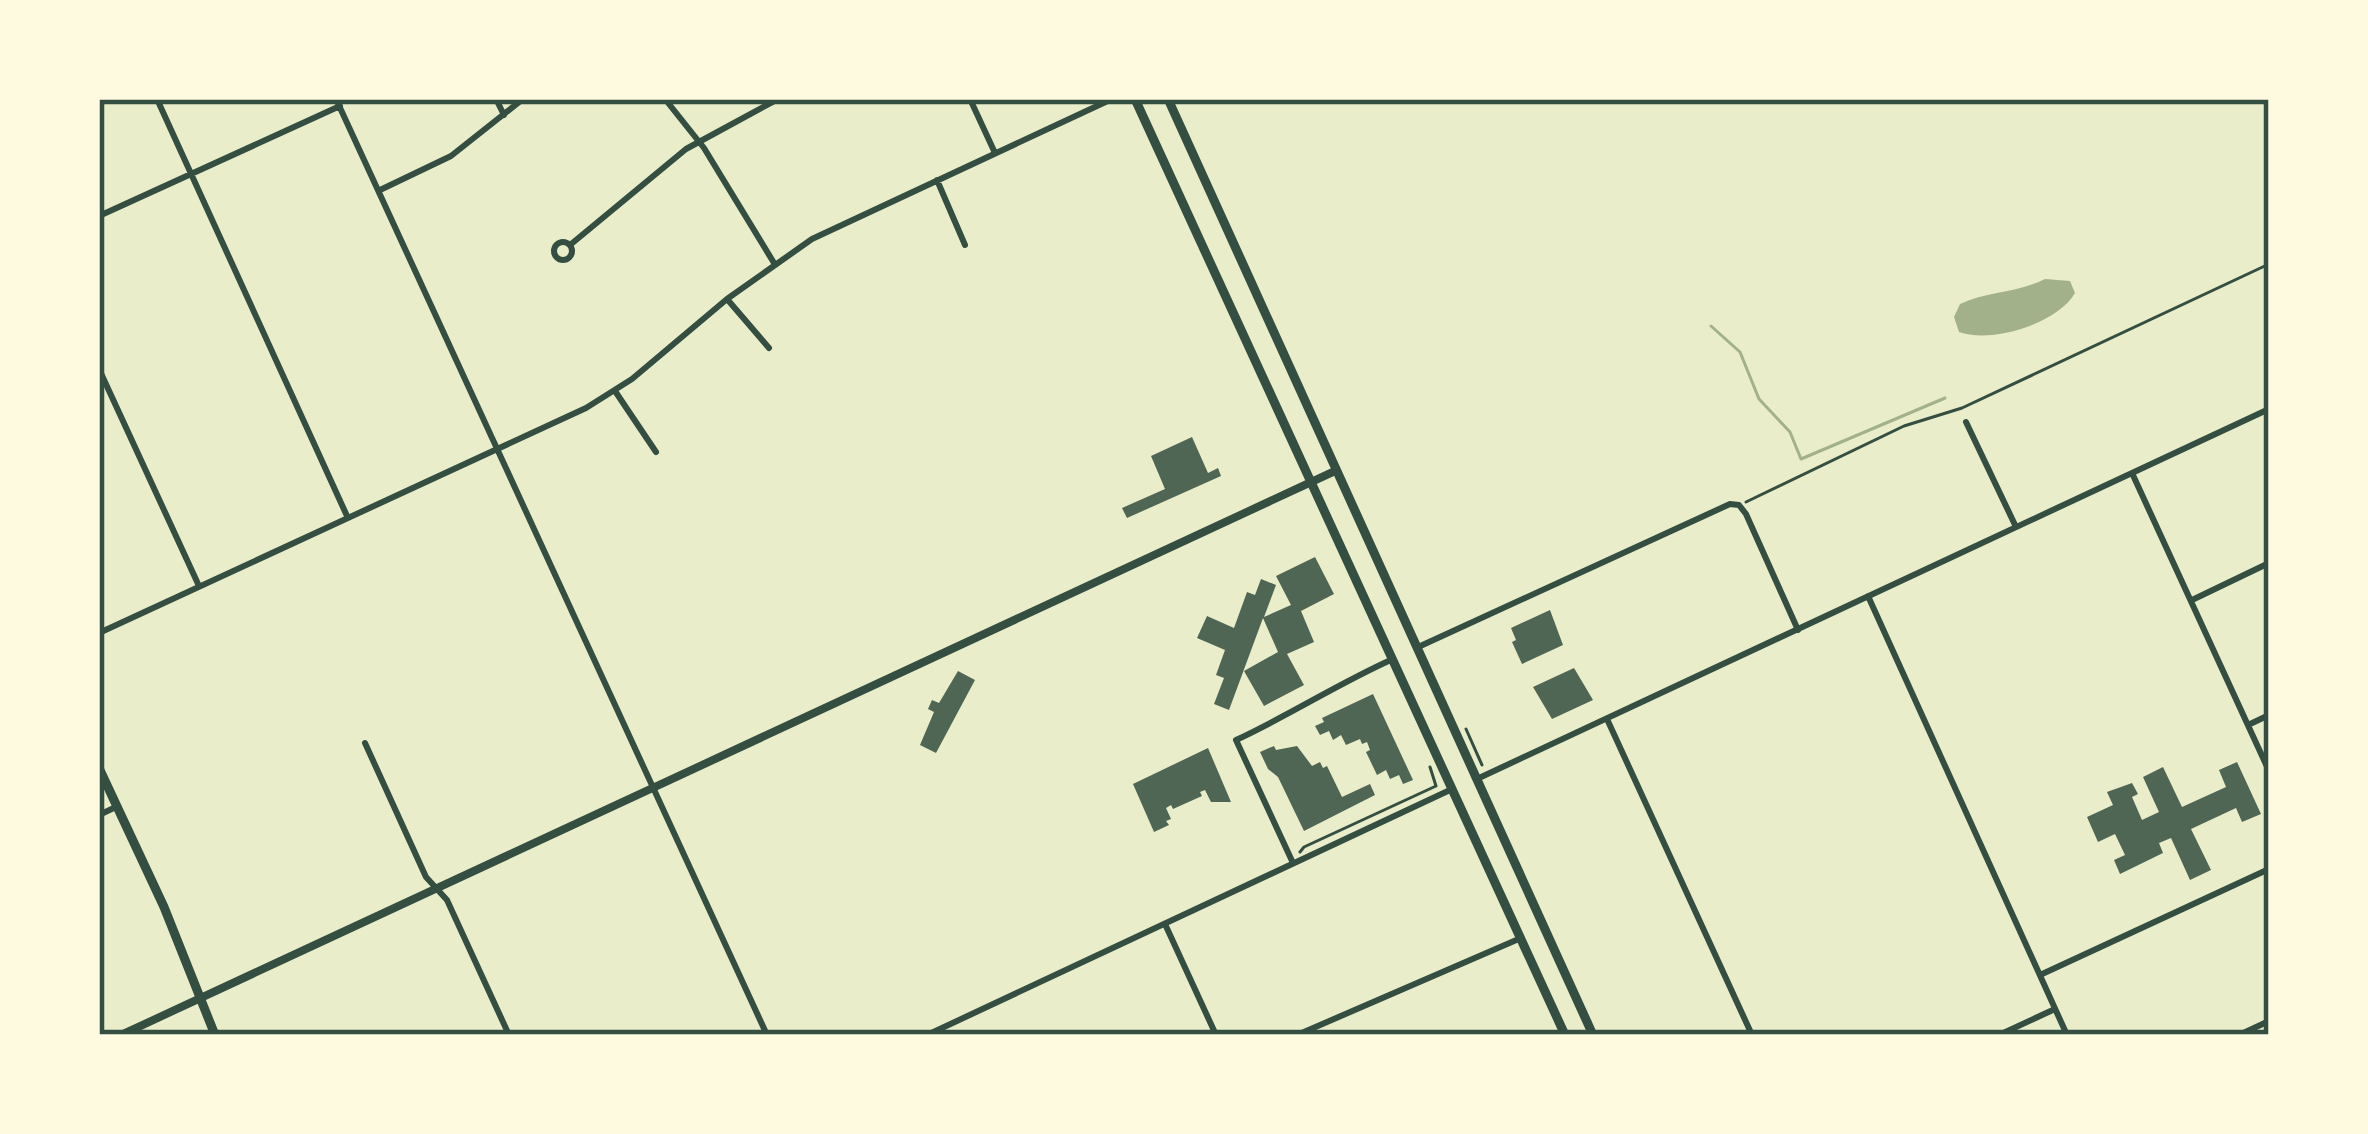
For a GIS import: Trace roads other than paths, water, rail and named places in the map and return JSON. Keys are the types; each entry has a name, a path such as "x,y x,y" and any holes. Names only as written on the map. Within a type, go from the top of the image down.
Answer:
{"main road":[{"path":"1136,99 1565,1035"},
{"path":"1168,99 1472,781 1593,1035"},
{"path":"99,768 215,1035"},
{"path":"1453,789 1472,781"},
{"path":"1453,789 1472,781"}],"street":[{"path":"157,99 348,518"},
{"path":"496,99 504,115"},
{"path":"379,190 452,156 523,99"},
{"path":"665,99 738,199 774,263"},
{"path":"570,245 698,141 778,99"},
{"path":"970,99 995,153"},
{"path":"99,633 615,391 774,263 843,223 1112,99"},
{"path":"99,216 338,102 767,1035"},
{"path":"937,180 965,244"},
{"path":"727,299 770,349"},
{"path":"99,369 199,586"},
{"path":"615,391 656,452"},
{"path":"1472,781 2269,409"},
{"path":"1966,422 2016,527"},
{"path":"121,1035 1335,471"},
{"path":"2132,473 2269,771"},
{"path":"1416,648 1724,505 1739,505 1798,630"},
{"path":"2192,600 2269,562"},
{"path":"1868,596 2067,1035"},
{"path":"1293,863 1236,740 1393,659"},
{"path":"2248,725 2269,715"},
{"path":"1607,719 1752,1035"},
{"path":"365,743 426,877 448,902 509,1035"},
{"path":"927,1035 1453,789"},
{"path":"99,815 118,806"},
{"path":"2041,975 2269,868"},
{"path":"1165,924 1216,1035"},
{"path":"1297,1035 1520,938"},
{"path":"1999,1035 2055,1009"},
{"path":"2240,1035 2269,1021"}],"waterway":[{"path":"1711,326 1740,352 1759,399 1790,432 1801,459 1945,398"}]}
